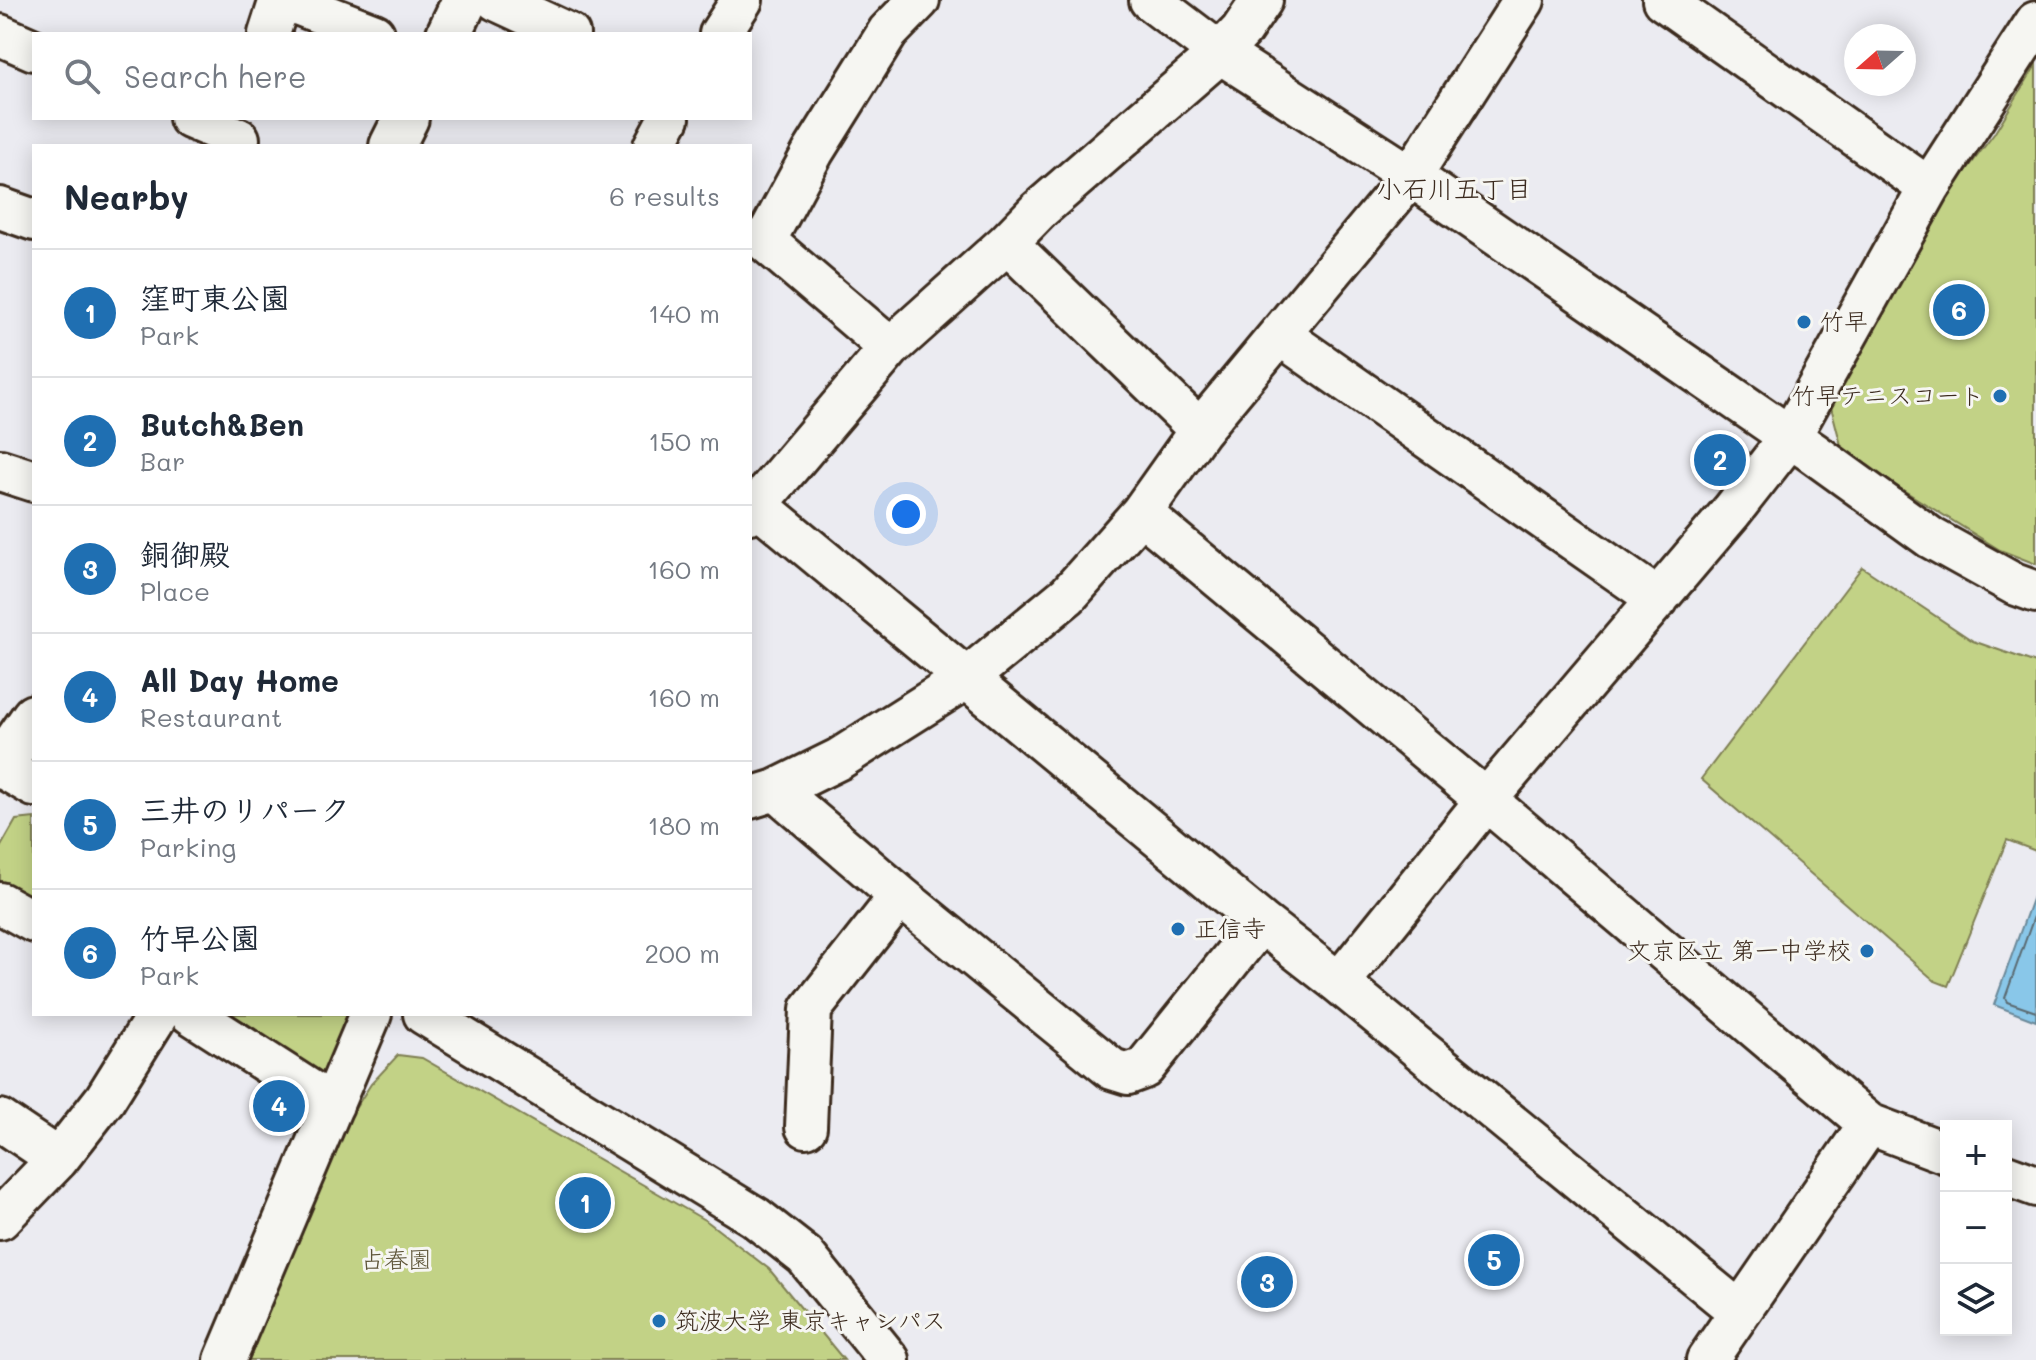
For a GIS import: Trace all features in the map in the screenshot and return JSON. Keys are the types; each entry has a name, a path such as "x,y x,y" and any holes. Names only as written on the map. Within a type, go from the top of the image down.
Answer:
{"main road":[{"path":"450,32 465,0"},
{"path":"393,144 405,120"},
{"path":"0,766 32,720"}],"street":[{"path":"270,32 280,0"},
{"path":"287,0 369,32"},
{"path":"496,0 565,32"},
{"path":"721,32 742,0"},
{"path":"890,348 765,241 813,152 888,32 919,0"},
{"path":"1150,0 1220,53 1411,176 1931,538 2014,584 2036,592"},
{"path":"1262,0 1241,31 1220,53 1039,210 1007,243 890,348 753,509 967,678 1261,922 1315,972 1567,1183 1740,1312"},
{"path":"1261,922 1144,1068 1128,1074 1112,1069 900,896 763,794 839,759 967,678 1068,595 1141,513 1200,430 1411,176 1515,45 1524,0"},
{"path":"1663,0 1929,188"},
{"path":"1315,972 1486,800 1732,511 1790,437 1929,188 2036,22"},
{"path":"0,35 32,49"},
{"path":"196,120 241,134"},
{"path":"655,144 668,120"},
{"path":"0,208 32,219"},
{"path":"1007,243 1200,430"},
{"path":"1280,335 1658,599"},
{"path":"0,470 32,480"},
{"path":"1141,513 1486,800 1528,850 1869,1124 1940,1151"},
{"path":"0,766 32,785"},
{"path":"806,1127 811,1009 900,896"},
{"path":"0,903 32,921"},
{"path":"0,1219 58,1159 105,1099 157,1016"},
{"path":"194,1016 333,1105"},
{"path":"225,1360 370,1016"},
{"path":"448,1020 755,1217 805,1256 889,1360"},
{"path":"0,1120 58,1159"},
{"path":"1707,1360 1869,1124"},
{"path":"2012,1177 2036,1186"}],"green space":[{"path":"2036,65 2036,564 2000,550 1843,453 1831,407 1935,212 1994,134"},
{"path":"1862,567 1973,641 2036,663 2036,851 2007,840 1948,986 1935,981 1701,779"},
{"path":"32,818 32,909 0,889 0,848 16,820"},
{"path":"202,1016 349,1016 323,1090"},
{"name":"占春園","path":"398,1055 422,1058 708,1222 769,1269 844,1360 240,1360 353,1112 371,1084"}],"water":[{"path":"2036,888 2036,1021 1994,1005"}],"place":[{"name":"竹早公園","path":"1959,310"},
{"name":"竹早","path":"1804,322"},
{"name":"竹早テニスコート","path":"2000,396"},
{"name":"Butch&Ben","path":"1720,460"},
{"name":"正信寺","path":"1178,929"},
{"name":"文京区立 第一中学校","path":"1867,951"},
{"name":"All Day Home","path":"279,1106"},
{"name":"窪町東公園","path":"585,1203"},
{"name":"三井のリパーク","path":"1494,1260"},
{"name":"銅御殿","path":"1267,1282"},
{"name":"筑波大学 東京キャンパス","path":"659,1321"}],"district":[{"name":"小石川五丁目","path":"1454,189"}]}
